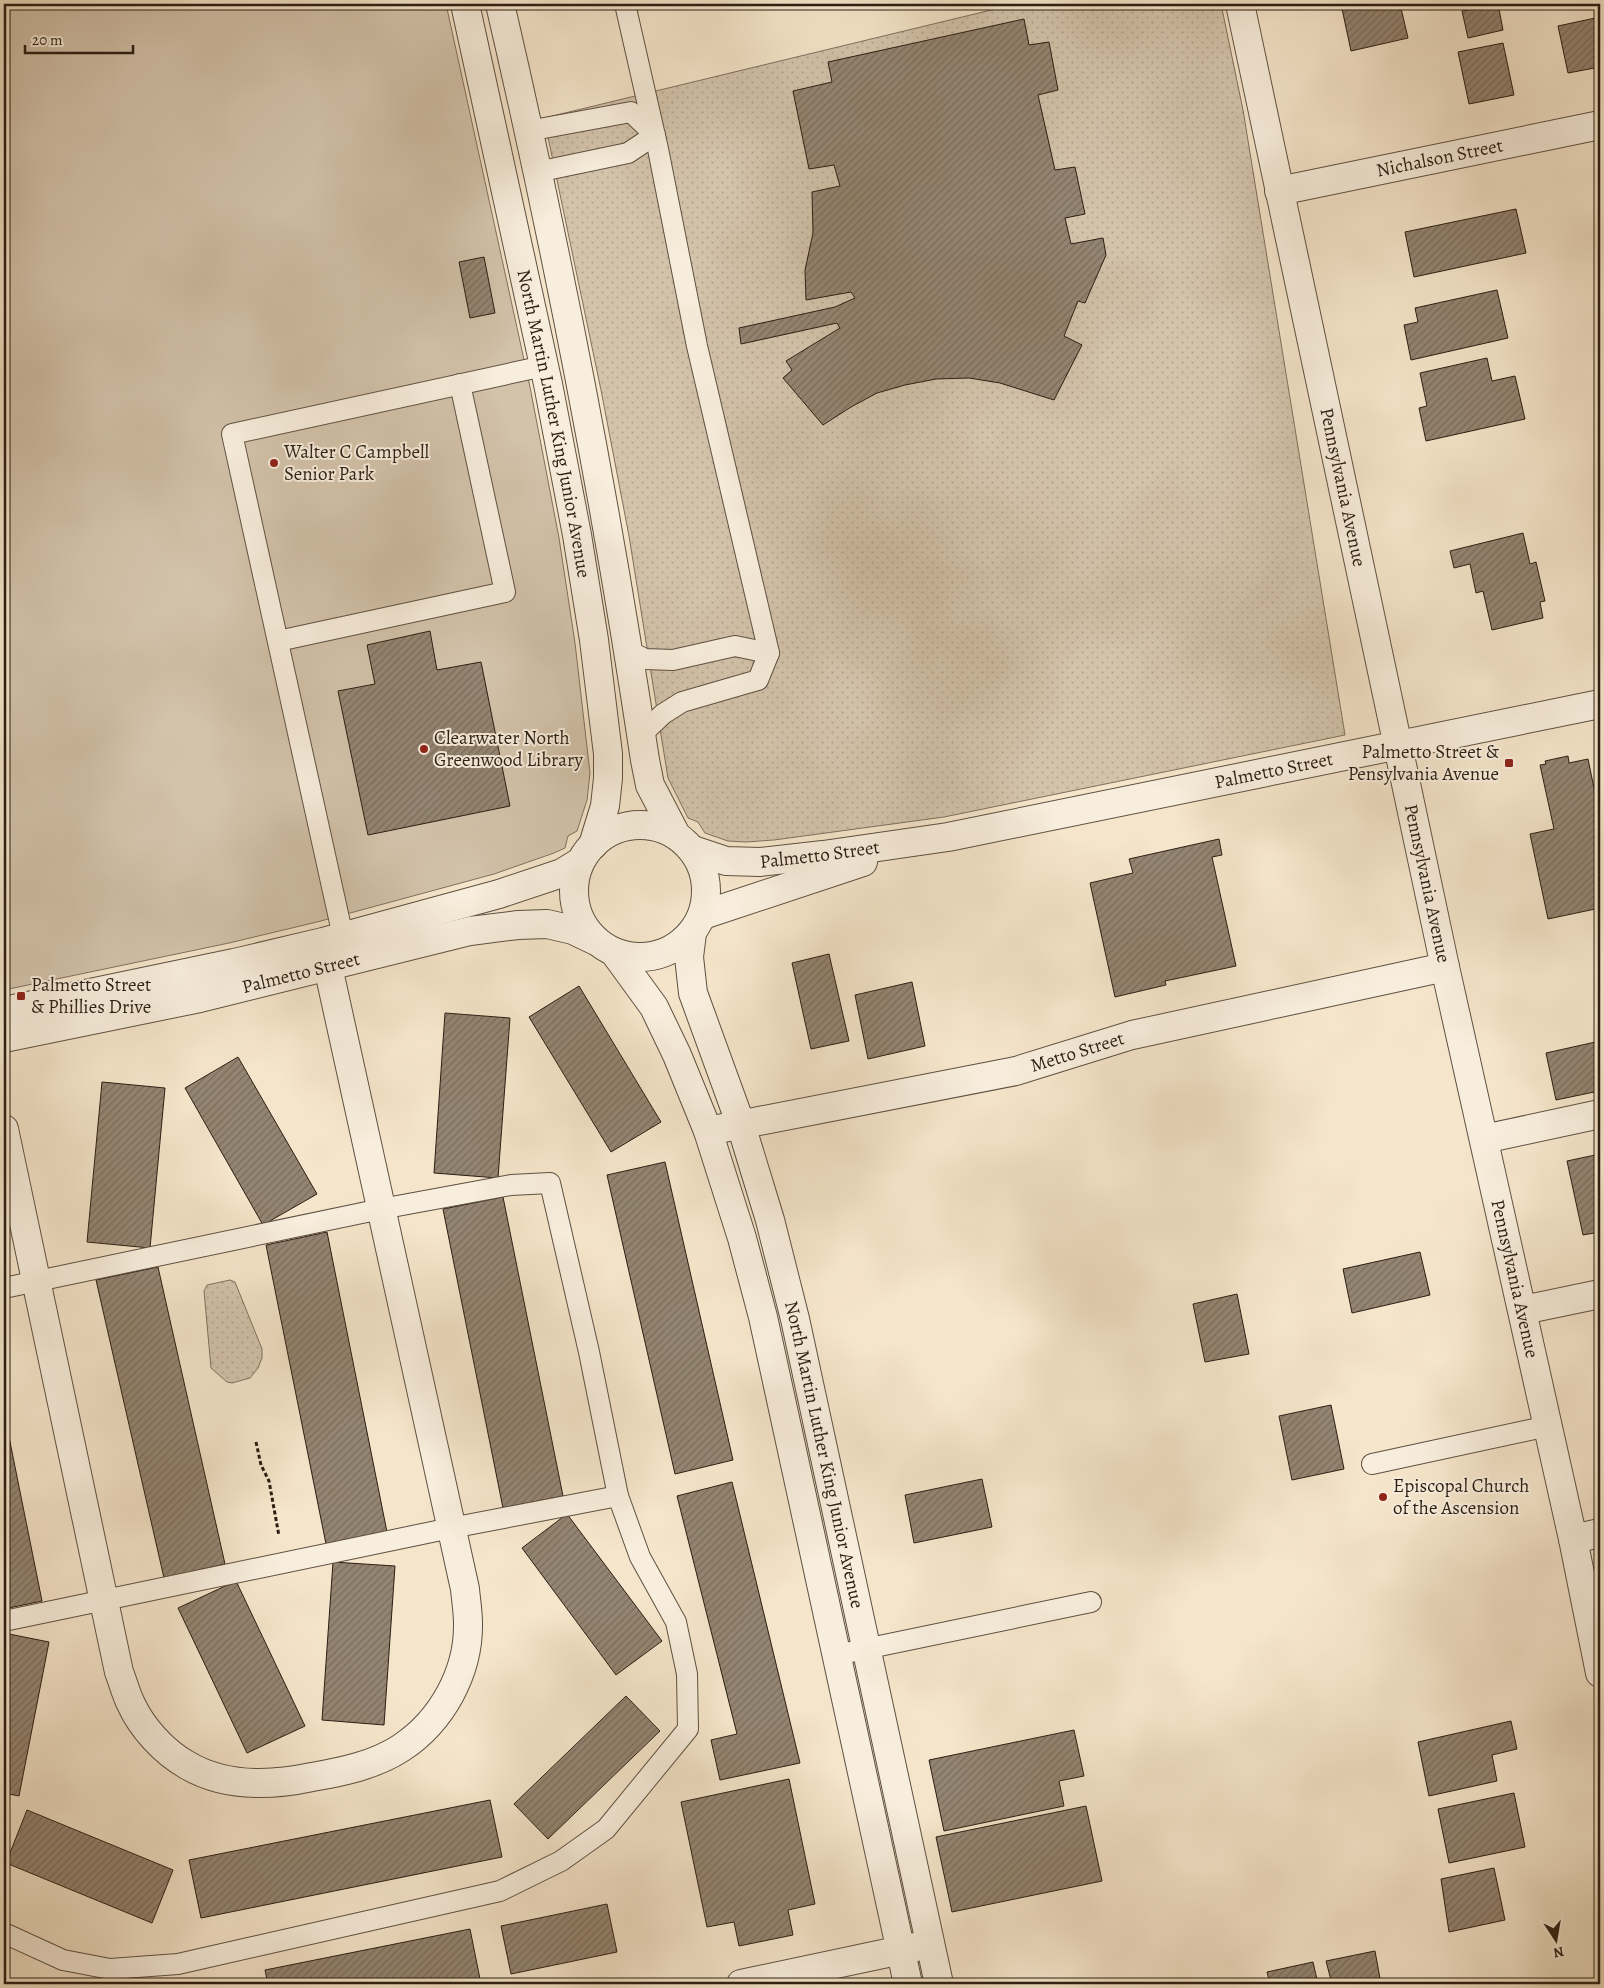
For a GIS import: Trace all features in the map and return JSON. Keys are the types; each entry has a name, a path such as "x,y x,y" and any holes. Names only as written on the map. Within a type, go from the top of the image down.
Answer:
{"street":[{"name":"North Martin Luther King Junior Avenue","path":"465,4 544,366 577,535 594,640 608,754 608,789 605,806 587,854"},
{"name":"North Martin Luther King Junior Avenue","path":"500,4 582,393 610,540 650,785 684,842"},
{"name":"Pennsylvania Avenue","path":"1240,4 1445,967 1523,1310 1600,1673"},
{"name":"Nichalson Street","path":"1279,191 1600,124"},
{"name":"Palmetto Street","path":"684,842 726,861 760,862 948,837 1600,704"},
{"path":"632,825 655,827 684,842 704,870 707,893 697,924 676,948 656,956 635,958 605,947 582,924 575,904 575,883 587,854 611,832 632,825"},
{"name":"Palmetto Street","path":"697,924 861,863 948,837"},
{"name":"Palmetto Street","path":"4,1038 200,998 562,873 587,854"},
{"name":"Palmetto Street","path":"4,1011 234,964 336,952 518,925 547,924 573,930 605,947"},
{"name":"North Martin Luther King Junior Avenue","path":"697,924 689,956 693,993 741,1125 770,1220 796,1319 939,1984"},
{"name":"North Martin Luther King Junior Avenue","path":"605,947 654,1007 678,1055 708,1131 742,1238 763,1317 908,1984"},
{"path":"4,1129 119,1672 131,1705 148,1730 163,1747 186,1765 219,1779 258,1784 294,1781 363,1766 400,1749 427,1728 452,1692 464,1659 468,1623 465,1589 381,1209 336,952"},
{"name":"Metto Street","path":"708,1131 1016,1071 1132,1035 1445,967"},
{"path":"1484,1139 1600,1114"},
{"path":"1523,1310 1600,1294"},
{"path":"1573,1539 1600,1533"},
{"path":"741,1984 930,1944"}],"lane":[{"path":"625,4 655,135 697,346 769,653 758,680 682,702 663,714 641,735"},
{"path":"528,131 631,112 655,135"},
{"path":"536,172 628,153 655,135"},
{"path":"336,952 278,641 232,434 544,366"},
{"path":"278,641 505,592 460,384"},
{"path":"629,652 646,659 673,660 735,646 769,653"},
{"path":"4,1288 381,1209 511,1185 550,1182 589,1352 618,1496 640,1557 676,1622 687,1674 688,1729 606,1829 561,1861 500,1891 178,1964 110,1969 63,1960 4,1933"},
{"path":"1372,1464 1548,1426"},
{"path":"4,1621 451,1528 618,1496"},
{"path":"836,1655 1091,1602"}],"path":[{"path":"256,1442 260,1465 269,1481 280,1545"}],"shaded area":[{"name":"Walter C Campbell Senior Park","path":"4,4 446,4 530,387 559,538 575,643 590,773 587,800 577,831 568,836 565,848 494,874 317,922 229,943 4,990"},
{"path":"1016,4 1221,4 1243,110 1345,735 944,817 774,840 746,842 728,841 705,833 698,822 688,818 668,778 629,536 601,390 544,118"},
{"path":"230,1280 235,1282 262,1349 262,1358 258,1368 250,1378 232,1383 227,1382 211,1368 204,1291 207,1285"}],"building":[{"path":"1341,4 1400,4 1408,38 1351,51"},
{"path":"1498,4 1503,30 1468,38 1462,11"},
{"path":"1600,17 1600,67 1568,73 1558,26"},
{"path":"1024,19 1029,45 1049,42 1058,90 1038,95 1055,170 1075,167 1085,214 1065,218 1071,244 1103,238 1106,255 1085,303 1078,301 1064,336 1082,345 1054,400 1000,383 969,378 936,379 877,393 823,425 783,378 792,370 786,361 840,328 837,323 741,344 739,328 835,307 855,298 851,292 806,300 805,270 813,233 812,192 840,186 834,165 809,169 793,91 832,82 828,62"},
{"path":"1503,43 1514,95 1469,104 1458,52"},
{"path":"1516,209 1526,253 1414,277 1405,232"},
{"path":"1600,215 1600,233 1596,216"},
{"path":"484,257 495,313 470,318 459,262"},
{"path":"1497,290 1508,338 1411,360 1404,325 1418,322 1415,308"},
{"path":"1487,358 1492,381 1515,376 1525,419 1426,441 1419,408 1427,406 1420,373"},
{"path":"1523,533 1530,564 1536,562 1545,601 1540,602 1543,618 1492,630 1483,591 1476,593 1470,564 1454,568 1450,551"},
{"name":"Clearwater North Greenwood Library","path":"430,631 437,670 481,662 510,806 368,835 338,691 375,684 367,645"},
{"path":"1568,756 1569,763 1588,759 1600,817 1600,820 1594,821 1600,849 1600,908 1548,919 1530,834 1554,829 1540,765 1546,764 1545,761"},
{"path":"1219,839 1222,855 1212,857 1236,966 1165,981 1166,985 1115,997 1090,883 1133,873 1129,859"},
{"path":"829,954 849,1041 811,1049 792,963"},
{"path":"912,982 925,1046 868,1059 855,995"},
{"path":"579,986 661,1122 611,1152 529,1017"},
{"path":"445,1013 510,1018 498,1178 434,1173"},
{"path":"1600,1041 1600,1079 1596,1080 1599,1091 1556,1100 1546,1053"},
{"path":"238,1057 317,1194 263,1225 185,1088"},
{"path":"102,1082 165,1088 150,1248 87,1242"},
{"path":"1600,1154 1600,1232 1583,1235 1567,1161"},
{"path":"665,1162 733,1460 675,1474 607,1175"},
{"path":"503,1197 563,1496 503,1508 443,1209"},
{"path":"327,1232 387,1532 326,1544 266,1245"},
{"path":"1420,1252 1430,1295 1352,1313 1343,1269"},
{"path":"158,1267 225,1564 164,1578 96,1280"},
{"path":"1237,1294 1249,1354 1205,1362 1193,1304"},
{"path":"1331,1405 1344,1469 1292,1480 1279,1416"},
{"path":"4,1412 42,1601 4,1609"},
{"path":"982,1479 992,1527 914,1543 905,1495"},
{"path":"732,1482 800,1763 720,1780 711,1740 737,1734 677,1496"},
{"path":"567,1514 662,1641 616,1675 522,1548"},
{"path":"333,1562 395,1566 384,1725 322,1720"},
{"path":"236,1581 305,1726 247,1753 178,1608"},
{"path":"4,1633 49,1642 19,1796 4,1793"},
{"path":"626,1696 660,1731 548,1839 514,1804"},
{"path":"1511,1721 1517,1749 1492,1755 1497,1781 1429,1796 1418,1742"},
{"path":"1074,1730 1084,1776 1059,1781 1064,1806 944,1831 929,1760"},
{"path":"789,1779 815,1904 788,1910 793,1935 739,1946 734,1922 707,1927 681,1802"},
{"path":"1514,1793 1525,1847 1449,1863 1438,1809"},
{"path":"490,1800 502,1857 201,1918 189,1860"},
{"path":"1086,1806 1102,1881 952,1912 936,1837"},
{"path":"27,1810 173,1870 152,1923 6,1863"},
{"path":"1494,1868 1505,1920 1449,1932 1441,1879"},
{"path":"607,1904 617,1952 511,1974 501,1926"},
{"path":"470,1929 481,1984 268,1984 265,1970"},
{"path":"1375,1951 1381,1984 1332,1984 1326,1961"},
{"path":"1313,1962 1318,1984 1270,1984 1267,1972"}],"place":[{"name":"Walter C Campbell Senior Park","path":"274,463"},
{"name":"Clearwater North Greenwood Library","path":"424,749"},
{"name":"Palmetto Street & Pensylvania Avenue","path":"1509,763"},
{"name":"Palmetto Street & Phillies Drive","path":"21,996"},
{"name":"Episcopal Church of the Ascension","path":"1383,1497"}]}
